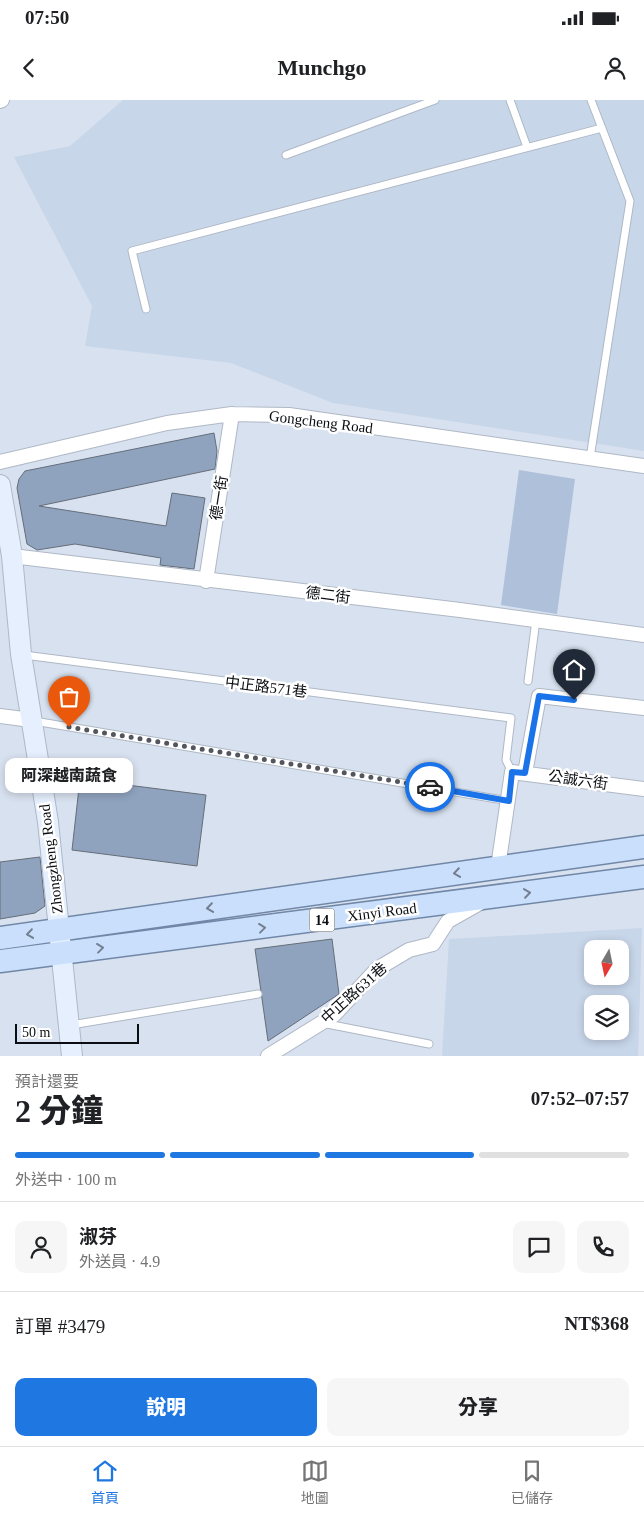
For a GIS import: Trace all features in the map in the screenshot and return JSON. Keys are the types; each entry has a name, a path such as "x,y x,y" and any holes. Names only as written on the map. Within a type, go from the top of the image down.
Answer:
{"main road":[{"name":"Xinyi Road","path":"60,929 644,847"},
{"path":"591,854 594,884"},
{"name":"Xinyi Road","path":"0,961 644,877"},
{"name":"14","path":"0,938 60,929"}],"street":[{"name":"Gongcheng Road","path":"0,462 167,423 232,414 289,415 644,466"},
{"name":"德一街","path":"206,581 232,414"},
{"name":"Zhongzheng Road","path":"0,485 21,654 48,822 72,1056"},
{"name":"德二街","path":"11,566 206,581 536,620 644,635"},
{"path":"498,867 509,801 539,696 644,708"},
{"path":"0,716 31,720"},
{"name":"公誠六街","path":"518,773 644,789"},
{"name":"中正路631巷","path":"268,1056 334,1015 377,969 409,950 433,944 448,921 486,899"}],"lane":[{"path":"286,155 435,100"},
{"path":"510,100 528,147"},
{"path":"590,458 630,201 591,100"},
{"path":"146,309 132,251 602,128"},
{"path":"528,681 536,620"},
{"name":"中正路571巷","path":"21,654 511,718 506,760 518,773"},
{"path":"31,720 509,801"},
{"path":"68,1025 258,994"},
{"path":"322,1023 429,1044"}],"shaded area":[{"path":"123,100 644,100 644,451 333,403 231,363 85,346 92,306 14,157 70,146"},
{"path":"519,470 575,479 557,614 501,605"},
{"path":"642,928 638,1056 442,1056 449,939"}],"building":[{"path":"214,433 217,451 215,469 39,506 166,526 172,493 205,498 194,569 160,565 161,558 75,544 37,550 27,544 17,488 19,479 25,471"},
{"path":"80,779 206,795 197,866 72,850"},
{"path":"40,857 45,906 35,913 0,919 0,862"},
{"path":"332,939 339,994 268,1041 255,949"}],"way so far":[{"path":"69,727 430,787"}],"place":[{"name":"阿深越南蔬食","path":"69,727"}],"route":[{"path":"430,787 509,801 512,772 525,773 539,696 574,700"}]}
